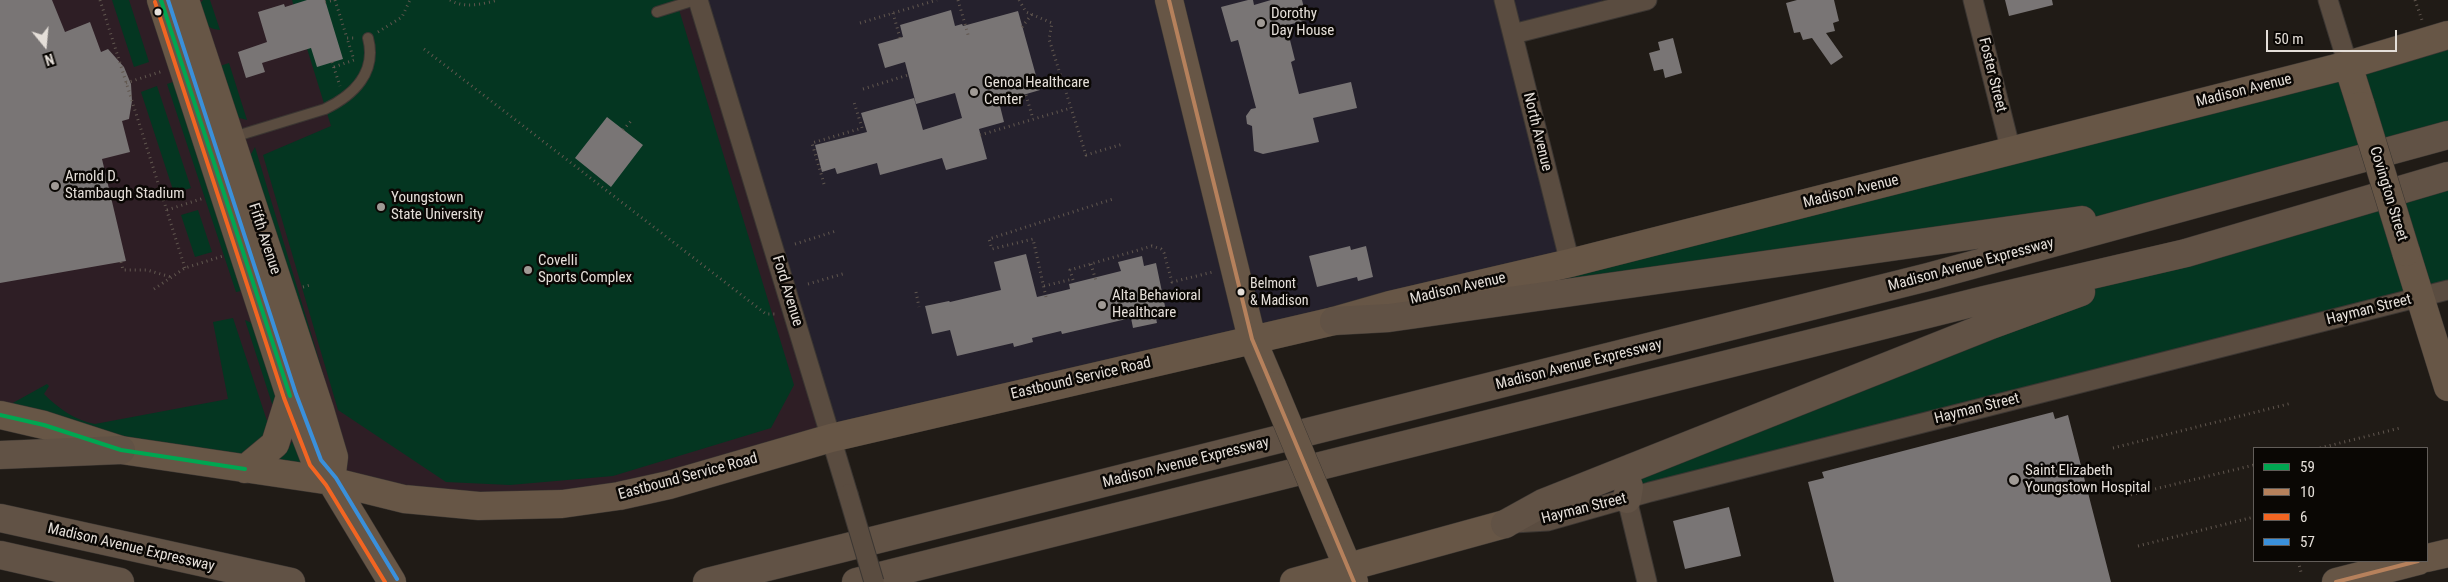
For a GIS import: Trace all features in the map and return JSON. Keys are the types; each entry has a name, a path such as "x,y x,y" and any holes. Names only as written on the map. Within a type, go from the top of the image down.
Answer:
{"highway":[{"name":"Madison Avenue Expressway","path":"707,582 1928,277 2448,135"},
{"path":"856,582 1984,300 2186,253 2448,176"},
{"path":"1334,321 1389,318 2200,203"},
{"path":"1505,524 1543,503 1991,325 2186,253"},
{"path":"0,455 121,450"},
{"path":"1624,472 1629,487 1627,499"},
{"name":"Madison Avenue Expressway","path":"0,518 291,582"},
{"path":"0,555 120,582"}],"main road":[{"name":"Fifth Avenue","path":"161,0 219,141 320,410 334,457 331,481"},
{"name":"Fifth Avenue","path":"185,0 219,141 290,396 316,463 331,481 392,582"},
{"path":"1169,0 1252,339 1351,575"},
{"name":"Madison Avenue","path":"1252,339 1334,321 1390,305 1570,263 2011,151 2348,65 2448,35"},
{"name":"Covington Street","path":"2348,65 2448,387"},
{"name":"Eastbound Service Road","path":"0,415 44,425 121,450 331,481 404,499 479,506 562,504 619,496 669,485 831,438 1252,339"},
{"path":"245,469 275,444 290,396"},
{"path":"1294,582 1351,575 1505,524"},
{"path":"2428,558 2448,553"},
{"path":"2336,582 2414,562"}],"street":[{"name":"Ford Avenue","path":"696,0 874,582"},
{"name":"North Avenue","path":"1504,0 1570,263"},
{"path":"1513,34 1647,0"},
{"name":"Foster Street","path":"1974,0 2011,151"},
{"name":"Covington Street","path":"2328,0 2348,65"},
{"name":"Hayman Street","path":"1505,524 1548,521 1627,499 2448,290"},
{"path":"1627,499 1647,582"}],"lane":[{"path":"657,12 696,0"},
{"path":"219,141 325,109 344,98 366,76 371,49 368,38"}],"path":[{"path":"100,0 185,268"},
{"path":"326,2 335,0 354,60 334,67"},
{"path":"347,38 368,38 402,17 410,0"},
{"path":"450,0 456,4 472,5 498,0"},
{"path":"860,23 937,0"},
{"path":"958,0 969,38"},
{"path":"1019,0 1026,12 1052,22 1049,39 1086,155 1123,144"},
{"path":"2415,0 2422,23"},
{"path":"893,13 900,38"},
{"path":"1022,27 1032,14"},
{"path":"424,49 766,314 778,314"},
{"path":"332,62 344,98"},
{"path":"126,83 163,71"},
{"path":"863,88 908,75"},
{"path":"1026,95 1033,119"},
{"path":"824,184 812,143 862,128 854,102"},
{"path":"980,135 1071,108"},
{"path":"623,130 633,119"},
{"path":"167,210 205,198"},
{"path":"1046,298 1033,239 992,249 989,239 1112,199"},
{"path":"795,244 836,232"},
{"path":"1044,286 1073,280 1070,270 1152,246 1161,249 1170,283 1214,272"},
{"path":"1128,253 1130,259"},
{"path":"154,289 185,268 224,256"},
{"path":"120,262 123,270 147,270 172,277"},
{"path":"1091,264 1096,281"},
{"path":"808,284 846,272"},
{"path":"916,292 919,307"},
{"path":"2113,448 2292,403"},
{"path":"2324,447 2400,428"},
{"path":"2126,496 2253,464"},
{"path":"2138,546 2253,517"},
{"path":"2298,562 2301,572"}],"shaded area":[{"name":"Youngstown State University","path":"0,0 698,0 831,438 521,506 0,415"},
{"path":"698,0 1602,0 1604,11 1513,34 1570,263 831,438"}],"green space":[{"path":"112,0 129,0 149,62 134,67"},
{"path":"203,0 210,0 220,30 210,27 204,22 199,5"},
{"name":"Covelli Sports Complex","path":"292,0 676,0 794,385 771,428 613,476 510,485 446,482 338,410 263,155 331,126"},
{"path":"2448,35 2448,135 2200,203 1913,244 1390,305"},
{"path":"229,63 247,120 236,117 217,67"},
{"path":"176,81 241,291 236,292 167,84"},
{"path":"157,86 191,188 174,193 141,92"},
{"path":"255,147 325,380 320,382 250,156"},
{"path":"2448,176 2448,290 1650,491 1624,472 1991,325 2186,253"},
{"path":"198,210 212,252 195,257 181,215"},
{"path":"233,318 271,433 248,452 235,456 134,440 2,409 47,384 49,386 44,394 55,404 73,416 95,424 228,399 213,322"},
{"path":"245,320 258,326 281,401 276,416"},
{"path":"298,428 313,469 271,465 289,448"}],"building":[{"name":"Arnold D. Stambaugh Stadium","path":"0,0 52,0 65,32 90,22 101,52 108,49 124,67 131,84 132,101 129,119 122,121 130,152 102,159 126,261 0,283"},
{"path":"307,0 325,0 343,59 317,67 311,48 262,63 265,72 246,78 238,52 267,42 258,12 284,4 285,7"},
{"path":"1253,0 1254,5 1271,0 1302,0 1307,20 1288,25 1287,28 1295,60 1291,62 1299,94 1351,82 1357,108 1313,118 1319,142 1263,154 1254,151 1252,126 1247,124 1246,116 1251,109 1256,108 1238,40 1231,42 1221,7"},
{"path":"1797,0 1834,0 1839,21 1833,23 1835,31 1826,33 1843,57 1831,65 1812,38 1803,40 1800,32 1794,33 1786,3"},
{"path":"2005,0 2052,0 2053,5 2009,16"},
{"name":"Genoa Healthcare Center","path":"951,10 955,26 962,24 963,26 1018,11 1040,90 999,102 1004,122 979,129 987,159 946,170 942,158 880,175 877,163 837,174 835,168 822,172 815,145 867,132 861,113 914,98 923,130 962,118 955,93 916,104 905,62 885,68 878,44 903,37 900,25"},
{"path":"1673,38 1682,73 1665,78 1663,69 1654,71 1649,53 1660,50 1658,42"},
{"path":"607,117 643,145 611,187 575,158"},
{"path":"1350,246 1351,250 1366,246 1373,277 1358,281 1357,277 1317,287 1309,256"},
{"name":"Alta Behavioral Healthcare","path":"1026,254 1037,297 1070,289 1069,284 1121,271 1118,262 1142,256 1144,266 1156,263 1166,311 1155,313 1157,323 1133,328 1131,318 1062,334 1061,331 1032,338 1033,342 1014,347 1013,343 957,356 950,330 932,334 925,306 1001,290 994,262"},
{"path":"2053,412 2055,419 2068,415 2111,582 1834,582 1808,482 1824,478 1822,472"},
{"path":"1729,507 1741,556 1685,569 1673,521"}],"transit line":[{"name":"59","path":"161,0 290,396"},
{"name":"57","path":"168,0 296,394 321,460 336,478 397,579"},
{"name":"10","path":"1169,0 1252,339 1354,582"},
{"name":"6","path":"155,2 284,398 310,465 326,485 385,582"},
{"name":"59","path":"0,415 44,425 121,450 245,469"},
{"name":"10","path":"2336,582 2414,562"}],"place":[{"name":"Dorothy Day House","path":"1261,23"},
{"name":"Genoa Healthcare Center","path":"974,92"},
{"name":"Arnold D. Stambaugh Stadium","path":"55,186"},
{"name":"Youngstown State University","path":"381,207"},
{"name":"Covelli Sports Complex","path":"528,270"},
{"name":"Belmont & Madison","path":"1241,292"},
{"name":"Alta Behavioral Healthcare","path":"1102,305"},
{"name":"Saint Elizabeth Youngstown Hospital","path":"2014,480"}]}
